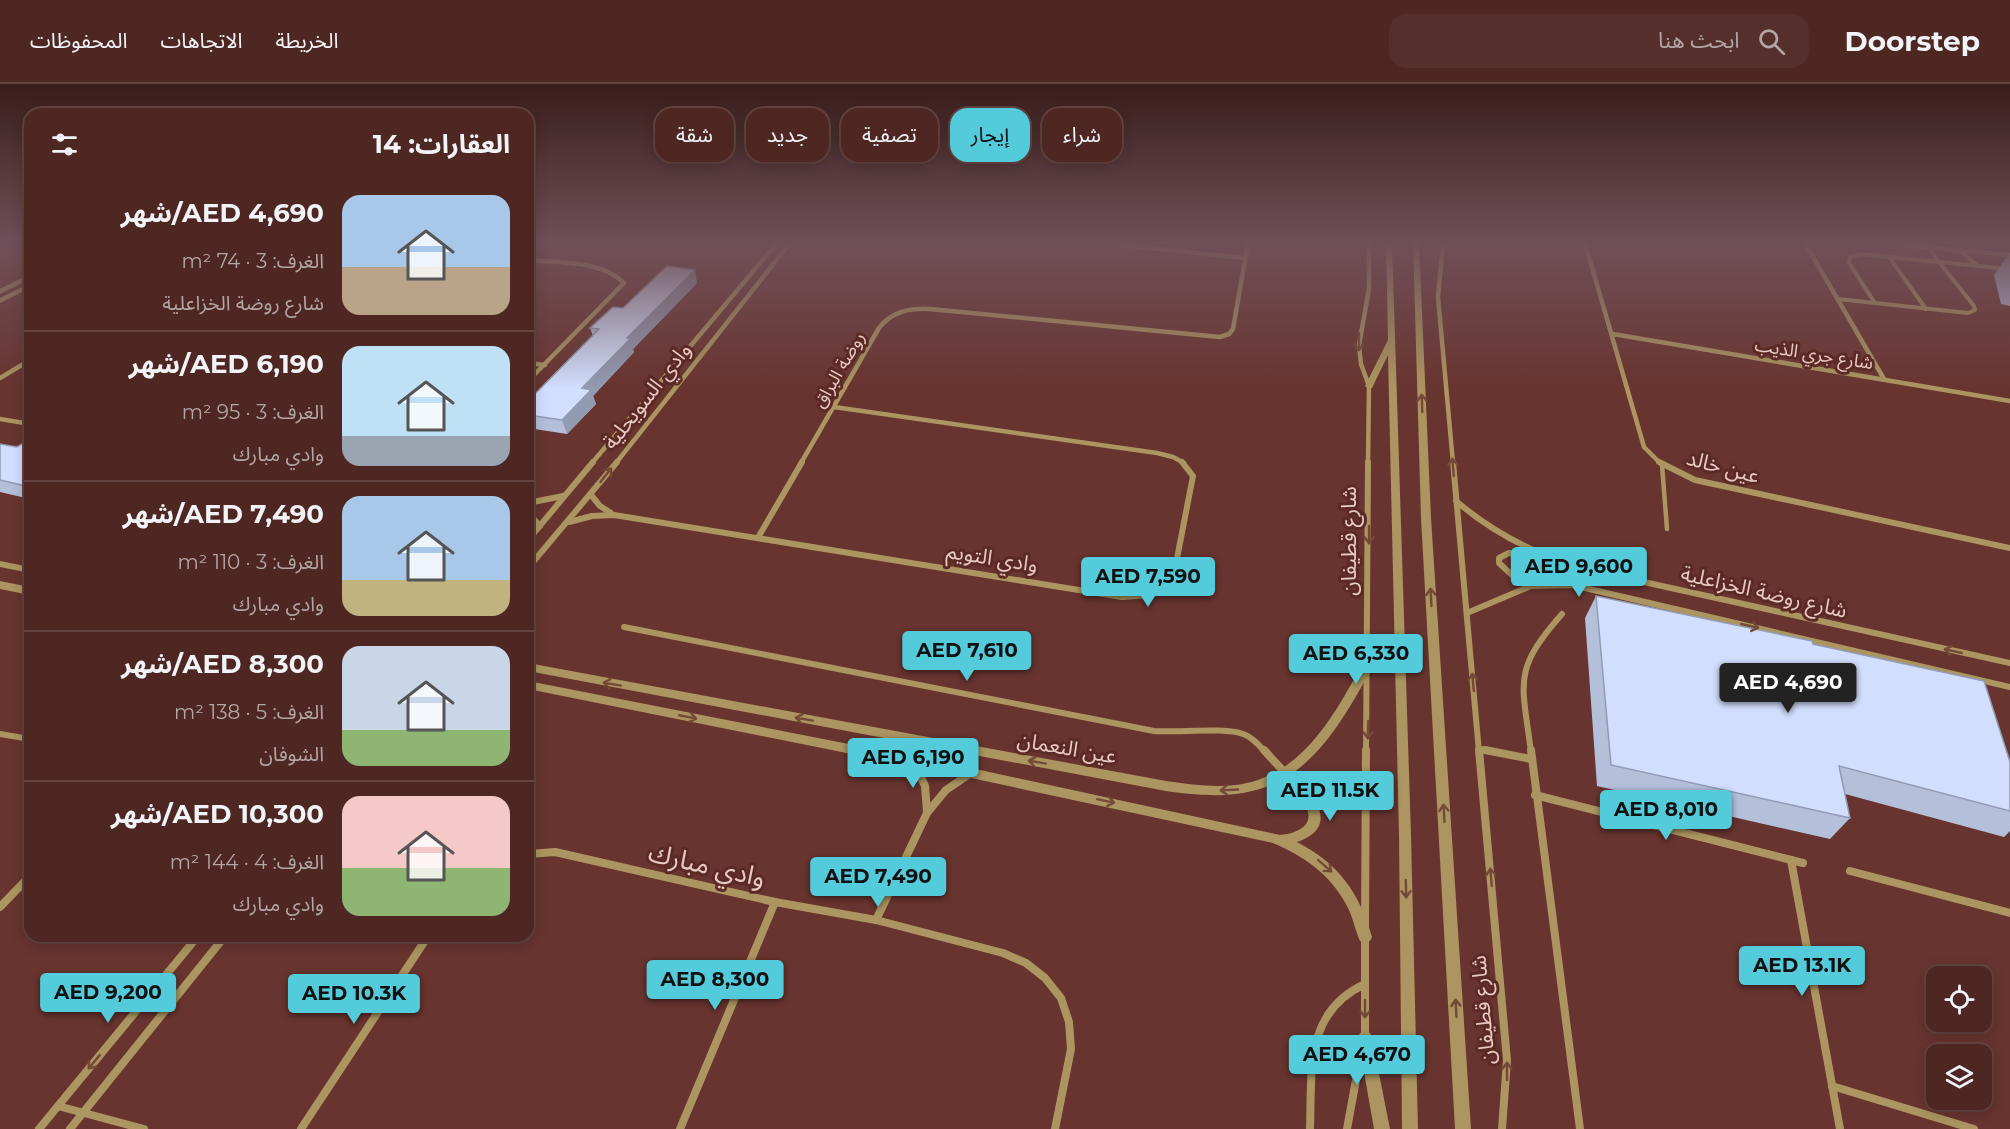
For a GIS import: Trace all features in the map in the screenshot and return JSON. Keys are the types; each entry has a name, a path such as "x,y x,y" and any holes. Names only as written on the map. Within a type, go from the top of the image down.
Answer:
{"street":[{"path":"0,301 17,292"},
{"path":"534,375 615,292"},
{"name":"وادي السويحلية","path":"534,533 736,292"},
{"name":"وادي السويحلية","path":"534,561 591,495 751,292"},
{"name":"روضة البراق","path":"759,536 882,323 900,312 917,308 930,309 1220,337 1229,334 1233,329 1239,292"},
{"name":"شارع قطيفان","path":"1347,1129 1356,1074 1365,1038 1369,386 1359,359 1360,330 1367,292"},
{"path":"1391,292 1410,1129"},
{"name":"شارع قطيفان","path":"1419,292 1427,530 1463,1129"},
{"name":"شارع قطيفان","path":"1438,292 1507,1060 1508,1081 1502,1129"},
{"name":"عين خالد","path":"1600,292 1644,447 1662,465 1695,480 2010,548"},
{"path":"1834,292 1884,379"},
{"name":"شارع جري الذيب","path":"1613,334 2010,401"},
{"path":"1369,386 1392,339"},
{"path":"0,378 24,364"},
{"path":"534,364 544,365"},
{"name":"وادي التويم","path":"568,522 592,516 614,515 759,536 1122,597 1154,595 1168,586 1173,579 1193,476 1177,458 1156,453 834,407"},
{"path":"0,419 24,423"},
{"path":"591,495 600,506 614,515"},
{"path":"534,502 563,496"},
{"name":"شارع روضة الخزاعلية","path":"1456,501 1470,514 1506,539 1528,550 1576,567 2010,663"},
{"path":"534,520 540,526"},
{"path":"1557,584 1514,577 1501,568 1499,558 1509,553 1517,553 1576,567"},
{"path":"0,564 24,569"},
{"name":"شارع روضة الخزاعلية","path":"1467,613 1520,589 1557,584 1587,587 2010,687"},
{"path":"0,585 24,590"},
{"path":"1562,614 1528,655 1524,665 1523,686 1535,795 1580,1129"},
{"path":"624,627 1143,729 1178,733 1235,732 1252,739 1312,802 1315,812 1314,822 1309,831 1300,837 1274,838"},
{"name":"عين النعمان","path":"534,668 1174,787 1238,790 1263,784 1285,773 1316,747 1327,734 1368,664"},
{"name":"عين النعمان","path":"534,686 913,761 1274,838 1311,855 1342,883 1361,918 1365,937"},
{"path":"0,734 24,738"},
{"path":"1479,749 1531,759"},
{"path":"913,761 925,786 927,813"},
{"path":"876,920 927,813 946,790 971,773"},
{"path":"1535,795 1803,863"},
{"name":"وادي مبارك","path":"534,854 555,852 775,902 876,920 1003,952 1026,963 1046,978 1064,1006 1069,1022 1071,1048 1055,1129"},
{"path":"1791,860 1840,1129"},
{"path":"1850,871 2010,913"},
{"path":"0,907 24,882"},
{"path":"680,1129 775,902"},
{"path":"39,1129 193,942"},
{"path":"70,1129 220,942"},
{"path":"301,1129 424,942"},
{"path":"1310,1129 1315,1052 1324,1016 1335,1002 1348,992 1365,984"},
{"path":"1365,1038 1382,1129"},
{"path":"1832,1086 1974,1129"},
{"path":"58,1106 144,1129"}],"lane":[{"path":"1868,292 1875,303"},
{"path":"1914,292 1926,309"},
{"path":"1838,299 1961,313 1975,310 1962,292"},
{"path":"1662,465 1667,529"}],"building":[{"path":"640,292 673,292 582,388 591,390 562,420 534,416 534,395 599,329 590,328 613,307 623,308"},
{"path":"0,444 17,447 24,444 24,486 0,480"},
{"path":"1596,596 1812,641 1813,644 1984,681 2010,762 2010,811 1839,766 1850,818 1611,765"}]}
